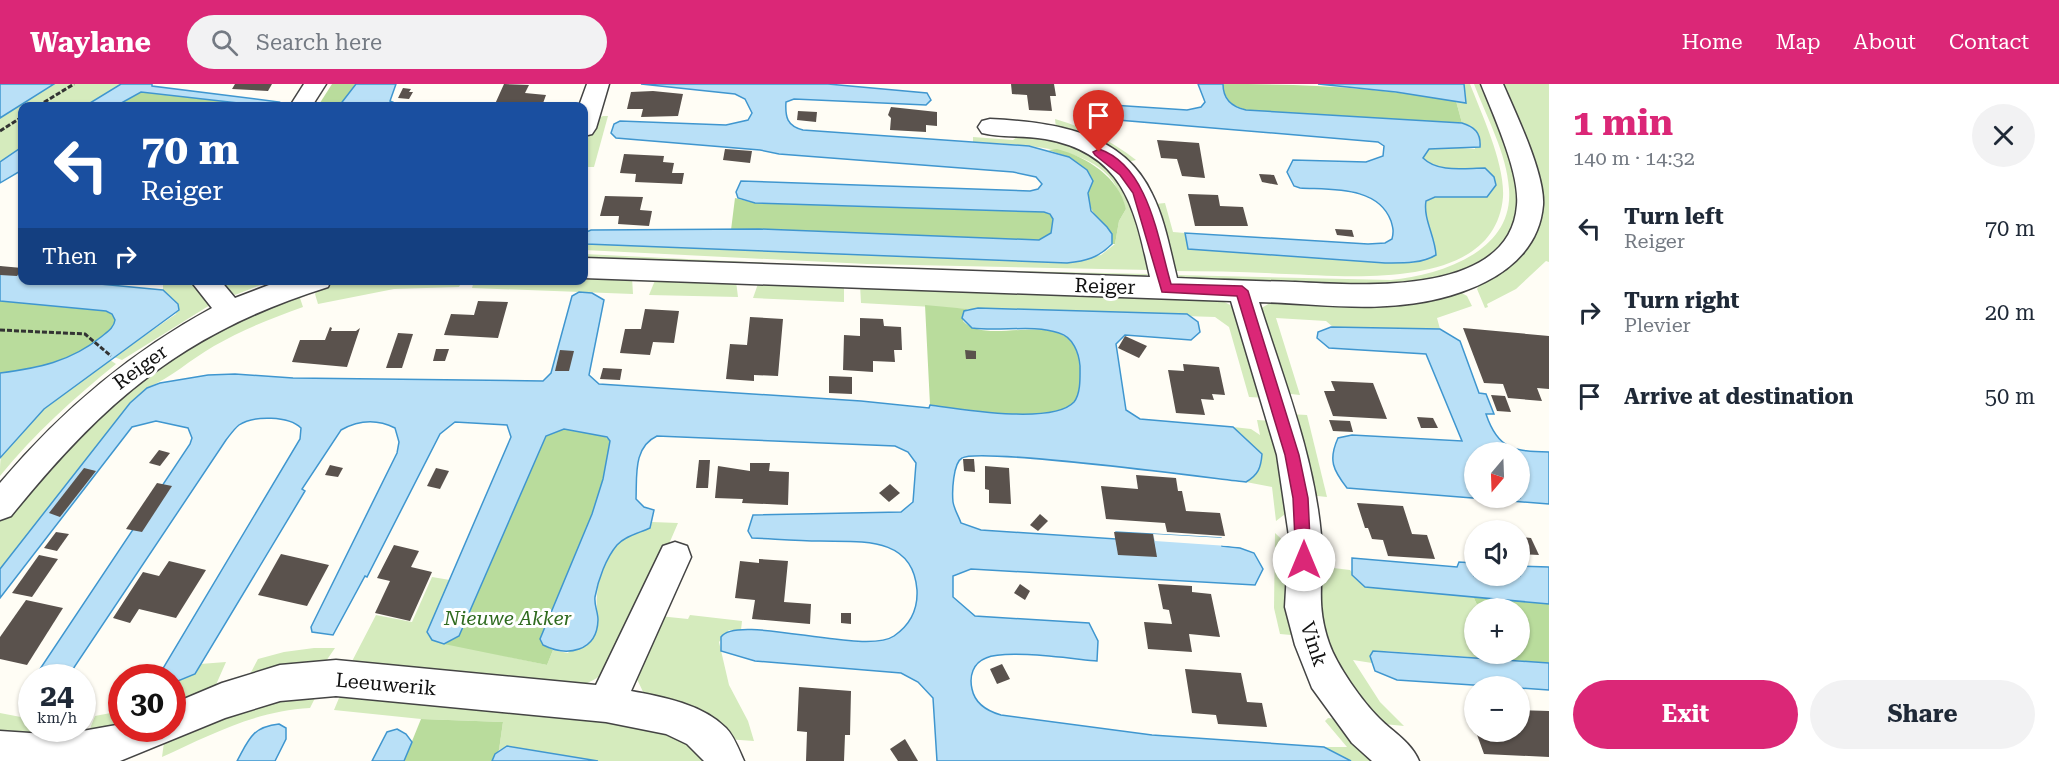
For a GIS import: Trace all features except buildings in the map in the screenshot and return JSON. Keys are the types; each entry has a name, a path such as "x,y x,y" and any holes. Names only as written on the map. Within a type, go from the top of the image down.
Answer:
{"street":[{"path":"304,102 315,84"},
{"path":"588,116 598,84"},
{"name":"Reiger","path":"588,268 1386,296 1417,293 1468,279 1492,266 1522,233 1531,205 1521,154 1492,84"},
{"path":"990,127 1047,131 1071,138 1099,152 1124,172 1139,192 1166,289"},
{"path":"208,285 232,312"},
{"name":"Reiger","path":"0,506 36,460 80,414 153,355 232,312 261,299 303,285"},
{"name":"Vink","path":"1242,291 1292,455 1305,536 1302,607 1312,645 1324,675 1365,730 1400,761"},
{"path":"606,704 675,557"},
{"name":"Leeuwerik","path":"186,717 231,698 280,683 336,678 606,704 669,716 707,736 714,742 726,761"},
{"path":"0,750 27,756 63,755 121,742"}],"path":[{"path":"45,102 74,84"},
{"path":"0,131 18,120"},
{"path":"0,330 73,332 92,340 116,360"}],"green space":[{"path":"54,84 121,84 92,102 25,102"},
{"path":"332,84 356,84 342,102 321,102"},
{"path":"1223,84 1340,87 1397,92 1456,101 1462,123 1246,110 1231,104 1223,91"},
{"path":"1464,84 1470,84 1486,125 1497,155 1503,184 1503,197 1494,228 1475,249 1448,264 1416,272 1381,276 1172,271 1155,204 1165,203 1173,232 1185,233 1189,249 1271,255 1436,255 1426,214 1426,201 1435,197 1487,197 1485,168 1444,168 1429,163 1423,158 1429,148 1438,146 1475,149 1472,126 1462,123 1456,101 1466,102"},
{"path":"1474,84 1483,84 1513,157 1520,188 1516,222 1491,254 1453,274 1411,285 1384,289 1187,281 1176,275 1391,280 1431,273 1470,256 1487,244 1500,229 1507,211 1509,189 1500,149"},
{"path":"1499,84 1549,84 1549,262 1546,261 1516,289 1487,304 1488,307 1485,308 1477,289 1479,285 1527,243"},
{"path":"141,92 148,92 232,102 123,102"},
{"path":"18,107 18,150 0,162 0,118"},
{"path":"608,116 594,167 588,167 588,138 593,120"},
{"path":"1055,119 1097,135 1136,160 1123,163 1056,128"},
{"path":"1023,133 1049,136 1093,153 1125,183 1151,270 867,264 588,250 588,243 1067,263 1101,255 1115,244 1119,221 1126,209 1112,180 1100,168 1085,159 1067,153 1028,146 973,142 973,137 1013,140"},
{"path":"1057,149 1090,163 1109,178 1116,187 1126,209 1119,221 1115,244 1112,244 1107,228 1090,205 1090,183 1069,157 1048,150"},
{"path":"735,198 755,203 1044,212 1050,214 1053,219 1051,233 1039,240 759,229 731,230"},
{"path":"588,254 850,267 1149,274 1134,281 588,262"},
{"path":"588,275 632,277 633,294 472,288 473,285 588,285"},
{"path":"656,278 736,281 738,297 649,295"},
{"path":"759,281 844,284 844,302 753,298"},
{"path":"163,285 196,285 209,299 210,305 122,360 114,357 176,314 178,304 163,290"},
{"path":"222,285 261,285 235,295"},
{"path":"460,285 459,287 394,289 318,304 315,294 320,286"},
{"path":"860,285 1217,298 1232,306 1241,315 1267,398 1249,397 1229,327 1215,317 861,303"},
{"path":"1460,292 1467,296 1472,306 1437,318 1440,329 1333,327 1326,321 1276,318 1300,395 1282,393 1260,309 1275,300"},
{"path":"293,294 300,298 303,307 225,340 147,388 0,569 0,521 41,469 170,354"},
{"path":"0,301 106,311 113,314 115,320 112,328 101,337 65,358 27,369 0,373"},
{"path":"925,305 968,309 964,311 963,321 975,328 990,331 1044,330 1060,334 1072,343 1079,360 1080,378 1077,397 1068,406 1052,412 1032,414 985,412 930,405"},
{"path":"110,360 116,364 55,417 0,476 1,457 20,431 66,392"},
{"path":"1289,414 1307,415 1327,497 1308,495"},
{"path":"1257,420 1273,421 1293,508 1276,521 1272,487 1246,482 1258,471 1262,454 1233,427 1251,429 1260,435"},
{"name":"Nieuwe Akker","path":"564,429 603,435 610,441 603,479 592,514 540,639 543,645 553,650 547,665 444,644 459,636 546,436"},
{"path":"652,522 678,523 622,653 602,675 590,682 575,688 348,669 376,615 412,622 432,577 450,580 428,632 432,640 547,665 553,650 568,653 598,618 598,587 605,564 616,545 626,537 650,528"},
{"path":"1275,533 1294,551 1302,636 1280,634 1274,608"},
{"path":"1323,552 1325,567 1350,570 1365,587 1473,596 1474,598 1464,598 1464,657 1373,651 1370,656 1372,663 1353,660 1380,702 1404,726 1384,724 1340,681 1315,618 1316,553"},
{"path":"1530,602 1549,604 1549,663 1530,661"},
{"path":"690,615 742,621 741,630 729,630 719,642 729,685 748,721 754,741 726,739 645,696 636,677 659,616 688,619"},
{"path":"335,648 324,664 248,678 258,659 284,652"},
{"path":"226,662 211,696 186,707 186,678 195,674 200,664"},
{"path":"351,689 673,726 714,761 598,761 508,746 499,750 503,722 421,719 334,710 339,698"},
{"path":"316,696 310,708 270,714 233,725 162,757 164,742 186,742 186,726 239,703"},
{"path":"0,713 18,716 18,741 0,740"},
{"path":"108,714 108,730 96,731 96,716"},
{"path":"1328,718 1348,720 1387,761 1351,761 1324,747 1347,747 1325,721"},
{"path":"421,719 503,722 499,750 492,761 404,761"},
{"path":"26,742 55,742 52,744"}],"water":[{"path":"0,84 54,84 25,102 18,102 18,107 0,118"},
{"path":"121,84 152,84 152,86 279,102 230,102 141,92 123,102 92,102"},
{"path":"356,84 396,84 390,101 392,102 342,102"},
{"path":"641,84 828,84 927,93 931,100 926,105 794,99 786,102 786,112 790,123 803,130 1029,146 1069,157 1087,170 1093,181 1088,193 1091,211 1112,234 1112,244 1102,253 1091,258 1067,263 588,244 588,231 591,230 759,229 1039,240 1051,233 1053,219 1050,214 1044,212 755,203 738,198 736,192 741,181 1030,191 1038,189 1042,184 1036,177 1013,172 779,154 760,150 616,138 611,133 614,124 620,121 726,125 748,120 752,113 745,99 735,94"},
{"path":"1198,84 1223,84 1229,102 1246,110 1462,123 1476,131 1480,147 1429,149 1423,158 1429,163 1444,168 1485,168 1494,177 1496,185 1487,197 1435,197 1426,201 1426,214 1436,255 1417,261 1385,263 1188,249 1185,233 1368,244 1385,243 1392,239 1393,234 1391,221 1376,201 1353,192 1300,188 1294,186 1287,172 1293,160 1366,162 1383,156 1384,146 1378,142 1106,119 1105,109 1112,105 1187,110 1201,107 1205,102"},
{"path":"1318,84 1464,84 1466,103 1396,92"},
{"path":"18,150 18,172 0,183 0,162"},
{"path":"0,267 18,273 18,285 110,285 163,290 178,304 179,310 44,409 0,458 0,373 40,366 65,358 101,337 112,328 115,320 112,314 106,311 0,301"},
{"path":"579,292 592,293 604,300 589,375 599,384 861,401 929,408 930,405 1005,414 1047,413 1063,409 1074,402 1080,380 1077,351 1064,335 1049,330 972,328 962,318 964,311 978,308 1187,314 1198,322 1200,332 1191,340 1125,335 1116,344 1126,410 1140,419 1233,427 1262,454 1258,471 1253,477 1246,482 1049,460 977,456 962,458 959,461 953,485 954,505 961,523 981,530 1116,539 1116,532 1221,538 1222,546 1240,548 1254,553 1263,569 1255,585 971,569 953,576 953,597 975,616 1089,623 1098,641 1097,661 1024,654 996,655 986,658 978,663 973,671 972,689 982,706 1001,715 1152,735 1324,747 1351,761 937,761 933,698 918,682 901,673 755,661 721,651 721,637 732,631 775,631 831,639 879,641 894,636 904,627 912,616 917,590 913,572 906,559 895,551 867,542 752,538 748,531 753,515 901,512 913,502 916,463 908,452 895,446 657,436 644,447 637,472 636,499 644,507 654,510 650,528 624,539 609,556 595,597 598,620 592,639 579,649 562,651 543,645 540,639 592,514 603,479 610,441 607,437 564,429 546,436 459,636 444,644 432,640 427,632 511,437 507,425 455,422 440,434 367,577 365,576 333,635 312,632 311,627 397,453 399,442 395,428 375,422 354,424 341,430 302,489 305,491 195,674 186,678 186,664 166,664 300,439 301,428 288,421 262,418 245,422 239,425 226,440 76,664 43,664 190,444 192,438 188,428 156,421 132,427 0,598 0,569 130,403 147,388 160,383 208,375 235,374 293,378 543,381 551,373 572,296"},
{"path":"1331,327 1440,329 1460,341 1479,393 1486,394 1494,414 1486,414 1502,442 1464,442 1464,497 1347,488 1335,470 1333,459 1338,438 1352,435 1462,441 1426,354 1329,348 1317,338 1318,332"},
{"path":"1530,451 1549,452 1549,504 1530,502"},
{"path":"1352,558 1457,567 1459,562 1464,562 1464,586 1530,586 1530,566 1549,567 1549,604 1530,602 1530,598 1484,598 1365,587 1352,575"},
{"path":"1373,651 1464,657 1464,664 1549,663 1549,690 1530,689 1530,676 1464,676 1464,684 1397,680 1375,671 1370,656"},
{"path":"279,724 286,728 286,739 275,761 237,761 252,735 263,728"},
{"path":"397,729 406,734 412,742 404,761 372,761 387,732"},
{"path":"507,746 598,761 492,761 495,754"}],"pier":[{"path":"1153,534 1224,538 1225,543 1242,547 1155,541"}],"route":[{"path":"1099,152 1124,172 1139,192 1166,289 1242,291 1292,455 1305,536 1304,560"}]}
